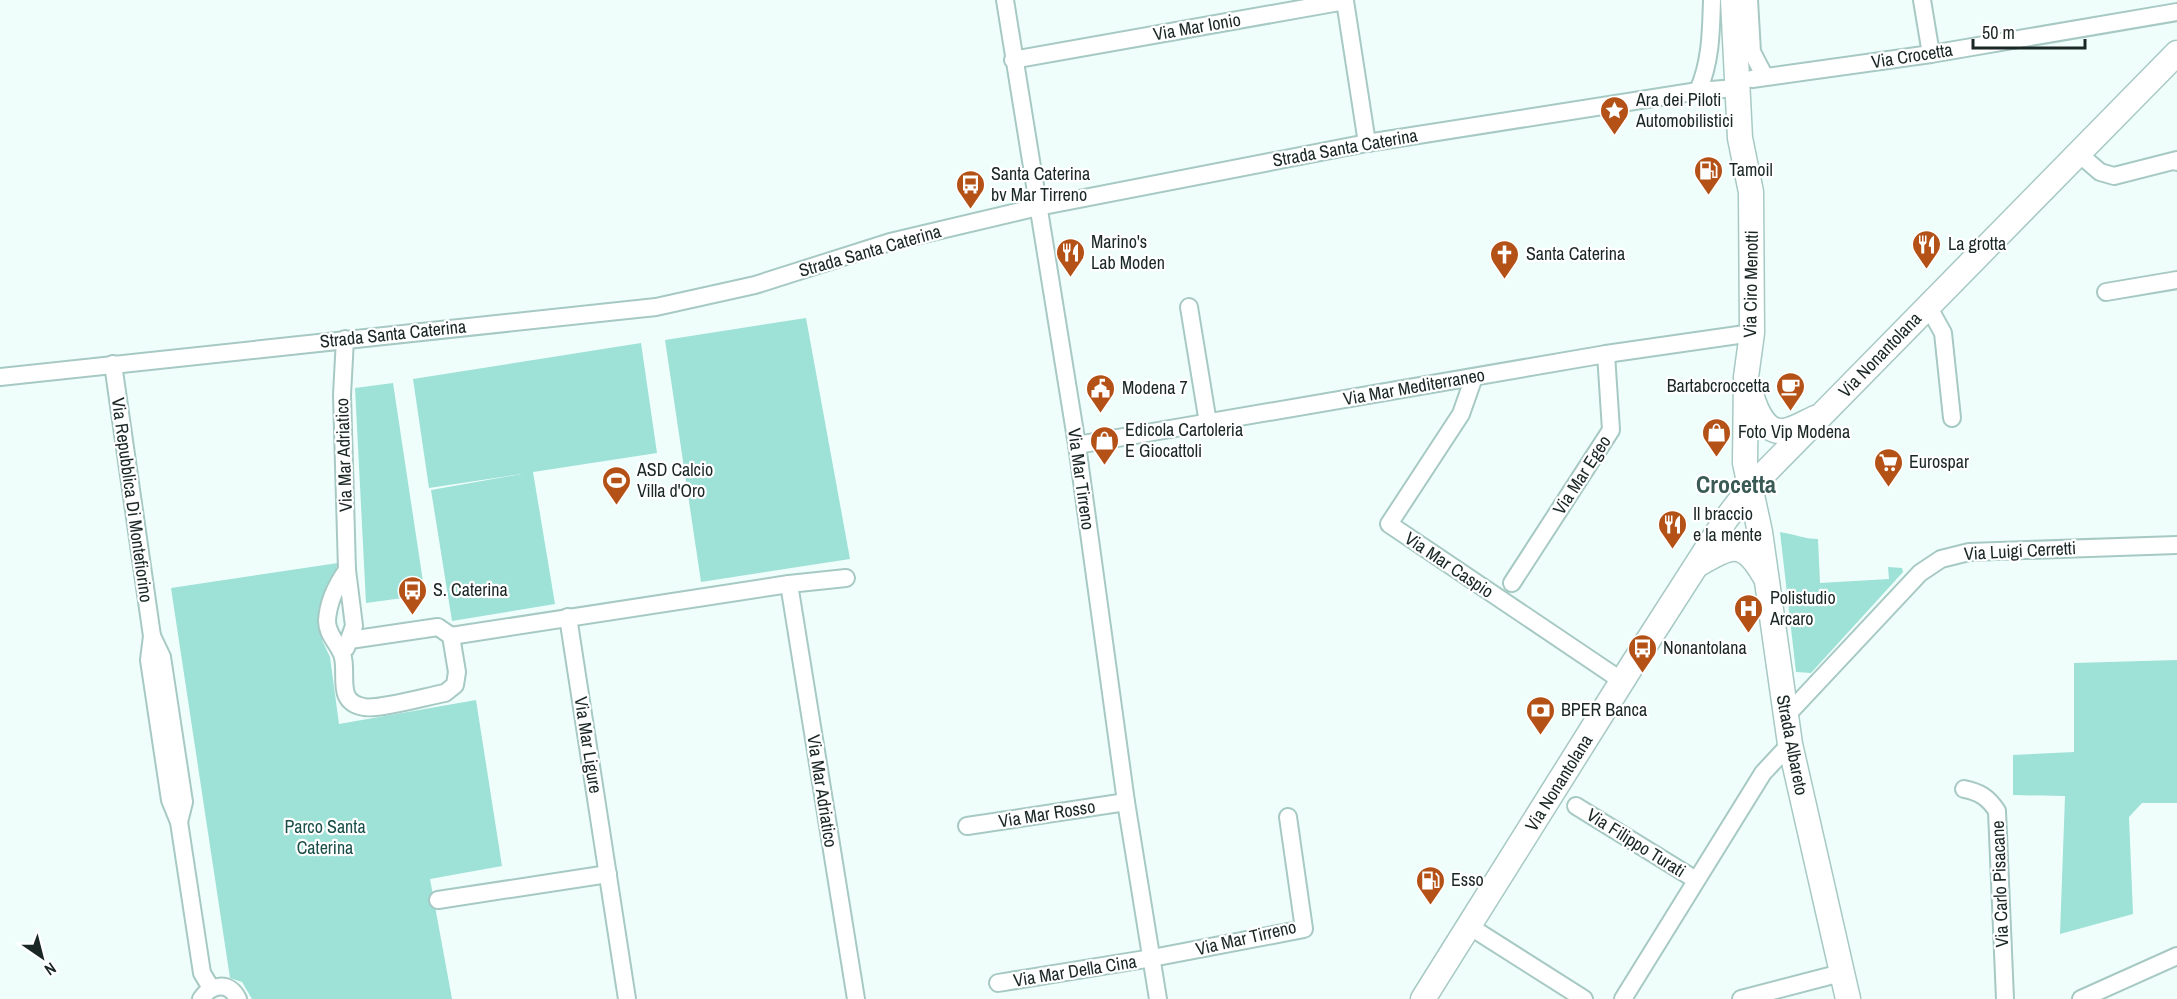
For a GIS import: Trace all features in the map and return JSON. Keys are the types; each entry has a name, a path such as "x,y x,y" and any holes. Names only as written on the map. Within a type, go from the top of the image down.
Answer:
{"street":[{"name":"Via Mar Tirreno","path":"1005,0 1077,445 1126,802 1158,999"},
{"path":"1698,91 1706,74 1711,40 1712,0"},
{"name":"Via Ciro Menotti","path":"1733,0 1736,32 1751,81"},
{"name":"Via Ciro Menotti","path":"1749,0 1751,81 1740,138 1751,192 1752,333 1746,377 1745,463 1749,489"},
{"path":"1922,0 1931,54"},
{"name":"Via Mar Ionio","path":"1013,60 1346,1 1367,143"},
{"name":"Via Crocetta","path":"1751,81 1931,54 2176,8"},
{"name":"Via Nonantolana","path":"1423,999 1622,681 1695,567 1749,489 2177,53"},
{"name":"Strada Santa Caterina","path":"0,377 678,303 755,285 890,242 1038,207 1367,143 1751,81"},
{"path":"2078,153 2100,172 2114,176 2177,160 2177,162"},
{"path":"2106,292 2177,280"},
{"path":"1928,306 1943,333 1952,418"},
{"path":"1189,307 1208,423"},
{"name":"Via Mar Mediterraneo","path":"1077,445 1606,354 1752,333"},
{"name":"Via Mar Adriatico","path":"345,339 342,395 347,570 354,615 346,647 344,691 351,702 365,708 445,693 454,685 457,672 451,636"},
{"name":"Via Mar Egeo","path":"1512,583 1611,430 1606,354"},
{"name":"Via Repubblica Di Montefiorino","path":"113,364 152,636 162,657 183,802 179,822 206,993"},
{"name":"Via Mar Caspio","path":"1474,377 1461,414 1389,524 1622,681"},
{"name":"Via Ciro Menotti","path":"1746,377 1755,406 1770,428 1783,431 1822,415"},
{"name":"Strada Albareto","path":"1749,489 1756,512 1790,744 1848,999"},
{"name":"Via Luigi Cerretti","path":"1786,716 1920,573 1941,559 1969,552 2177,545"},
{"name":"Via Nonantolana","path":"1695,567 1724,549 1739,548 1753,556 1766,577"},
{"name":"Via Mar Adriatico","path":"346,647 331,637 327,621 338,582 347,570"},
{"path":"346,647 438,627 451,636 789,584 846,578"},
{"name":"Via Mar Adriatico","path":"789,584 856,999"},
{"name":"Via Mar Ligure","path":"568,617 627,999"},
{"name":"Via Filippo Turati","path":"1623,999 1763,774 1790,744"},
{"name":"Via Carlo Pisacane","path":"1964,789 1986,797 1997,811 2005,999"},
{"name":"Via Mar Rosso","path":"968,826 1126,802"},
{"name":"Via Filippo Turati","path":"1576,806 1696,880"},
{"name":"Via Mar Tirreno","path":"1152,958 1304,929 1288,817"},
{"path":"438,900 608,874"},
{"path":"1469,926 1584,999"},
{"path":"2081,999 2177,956"},
{"name":"Via Mar Della Cina","path":"998,983 1152,958"},
{"path":"1741,999 1841,973"},
{"path":"206,993 225,987 231,990 238,999"}],"green space":[{"path":"806,318 850,559 701,582 665,340"},
{"path":"641,343 657,453 533,472 555,604 452,621 431,490 522,474 429,488 413,379"},
{"path":"393,383 425,595 366,603 355,388"},
{"path":"1780,532 1818,539 1820,583 1889,579 1888,567 1902,568 1903,572 1811,673 1796,672"},
{"name":"Parco Santa Caterina","path":"338,563 321,616 322,640 330,657 339,724 476,700 502,866 430,879 452,999 252,999 242,982 230,978 171,588"},
{"path":"2177,660 2177,803 2142,803 2129,817 2133,914 2060,934 2065,796 2013,795 2013,755 2074,752 2074,663"}],"place":[{"name":"Ara dei Piloti Automobilistici","path":"1615,136"},
{"name":"Tamoil","path":"1708,196"},
{"name":"Santa Caterina bv Mar Tirreno","path":"970,210"},
{"name":"La grotta","path":"1927,270"},
{"name":"Marino's Lab Moden","path":"1070,278"},
{"name":"Santa Caterina","path":"1505,280"},
{"name":"Bartabcroccetta","path":"1791,412"},
{"name":"Modena 7","path":"1101,414"},
{"name":"Foto Vip Modena","path":"1717,458"},
{"name":"Edicola Cartoleria E Giocattoli","path":"1104,466"},
{"name":"Eurospar","path":"1888,488"},
{"name":"ASD Calcio Villa d'Oro","path":"616,506"},
{"name":"Il braccio e la mente","path":"1672,550"},
{"name":"S. Caterina","path":"412,616"},
{"name":"Polistudio Arcaro","path":"1749,634"},
{"name":"Nonantolana","path":"1642,674"},
{"name":"BPER Banca","path":"1540,736"},
{"name":"Esso","path":"1430,906"}],"district":[{"name":"Crocetta","path":"1736,485"}]}
